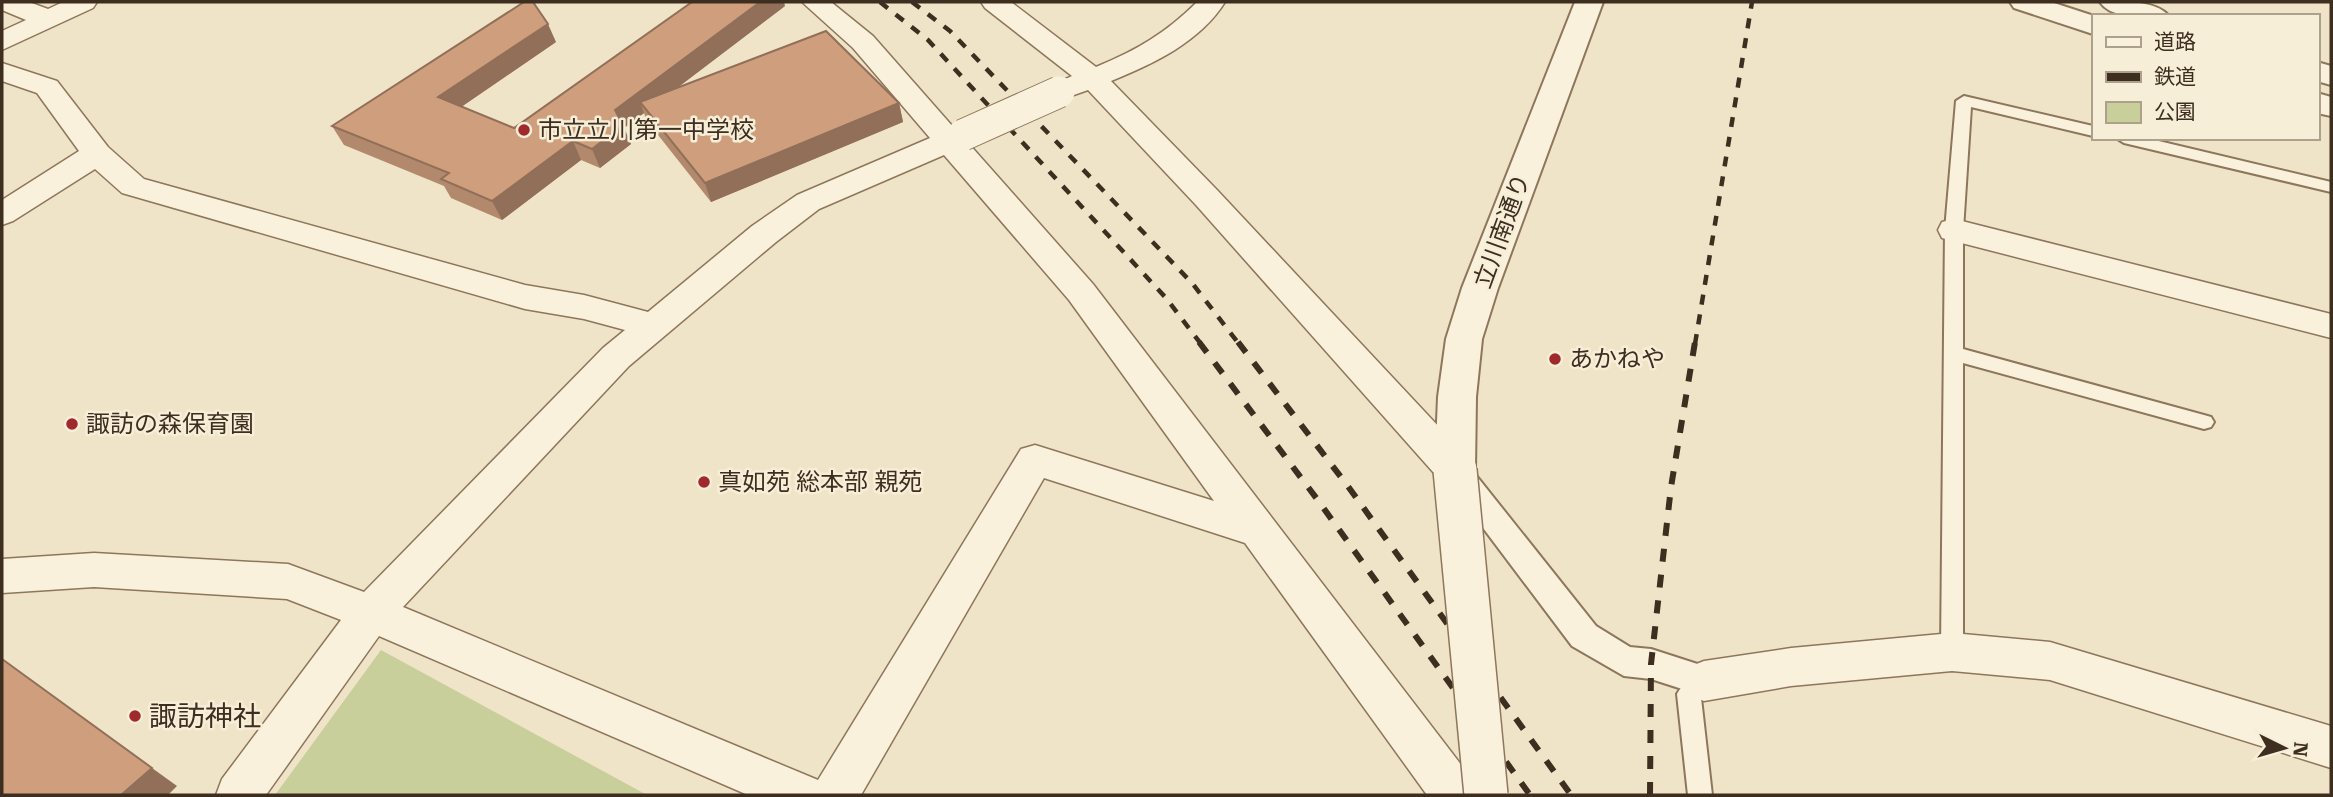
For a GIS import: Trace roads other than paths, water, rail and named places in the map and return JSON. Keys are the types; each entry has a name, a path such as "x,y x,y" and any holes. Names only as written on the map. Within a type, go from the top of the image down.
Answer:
{"street":[{"path":"6,2 48,19"},
{"path":"2,42 85,2"},
{"path":"815,2 863,43 955,138 1081,292 1455,795"},
{"path":"995,2 1091,77 1207,198 1455,470 1584,636 1624,661 1650,664 1704,681 1791,667 1952,652 2050,661 2331,747"},
{"path":"239,795 372,613 617,357 764,234 808,202 1151,52 1183,32 1212,2"},
{"name":"立川南通り","path":"1486,795 1455,470 1457,397 1464,339 1480,288 1589,2"},
{"path":"2024,2 2092,26"},
{"path":"2114,2 2149,14"},
{"path":"8,80 47,87 97,154 133,186 525,297 584,307 655,326"},
{"path":"2,214 97,154"},
{"path":"1954,230 2331,326"},
{"path":"835,795 1035,460 1261,532"},
{"path":"2,576 94,570 288,582 372,613 801,795"}],"lane":[{"path":"1952,652 1954,230 1964,100 2092,131"},
{"path":"2132,140 2331,187"},
{"path":"1952,353 2204,422"},
{"path":"1700,795 1689,694 1704,681"}],"railway":[{"path":"880,2 928,40 1166,298 1201,344"},
{"path":"912,2 950,31 1192,283 1239,344"},
{"path":"1695,344 1752,2"},
{"path":"1199,342 1317,499 1530,795"},
{"path":"1238,342 1347,485 1571,795"},
{"path":"1650,795 1651,664 1671,487 1695,342"}],"place":[{"name":"市立立川第一中学校","path":"524,130"},
{"name":"あかねや","path":"1555,359"},
{"name":"諏訪の森保育園","path":"72,424"},
{"name":"真如苑 総本部 親苑","path":"704,482"},
{"name":"諏訪神社","path":"135,716"}]}
